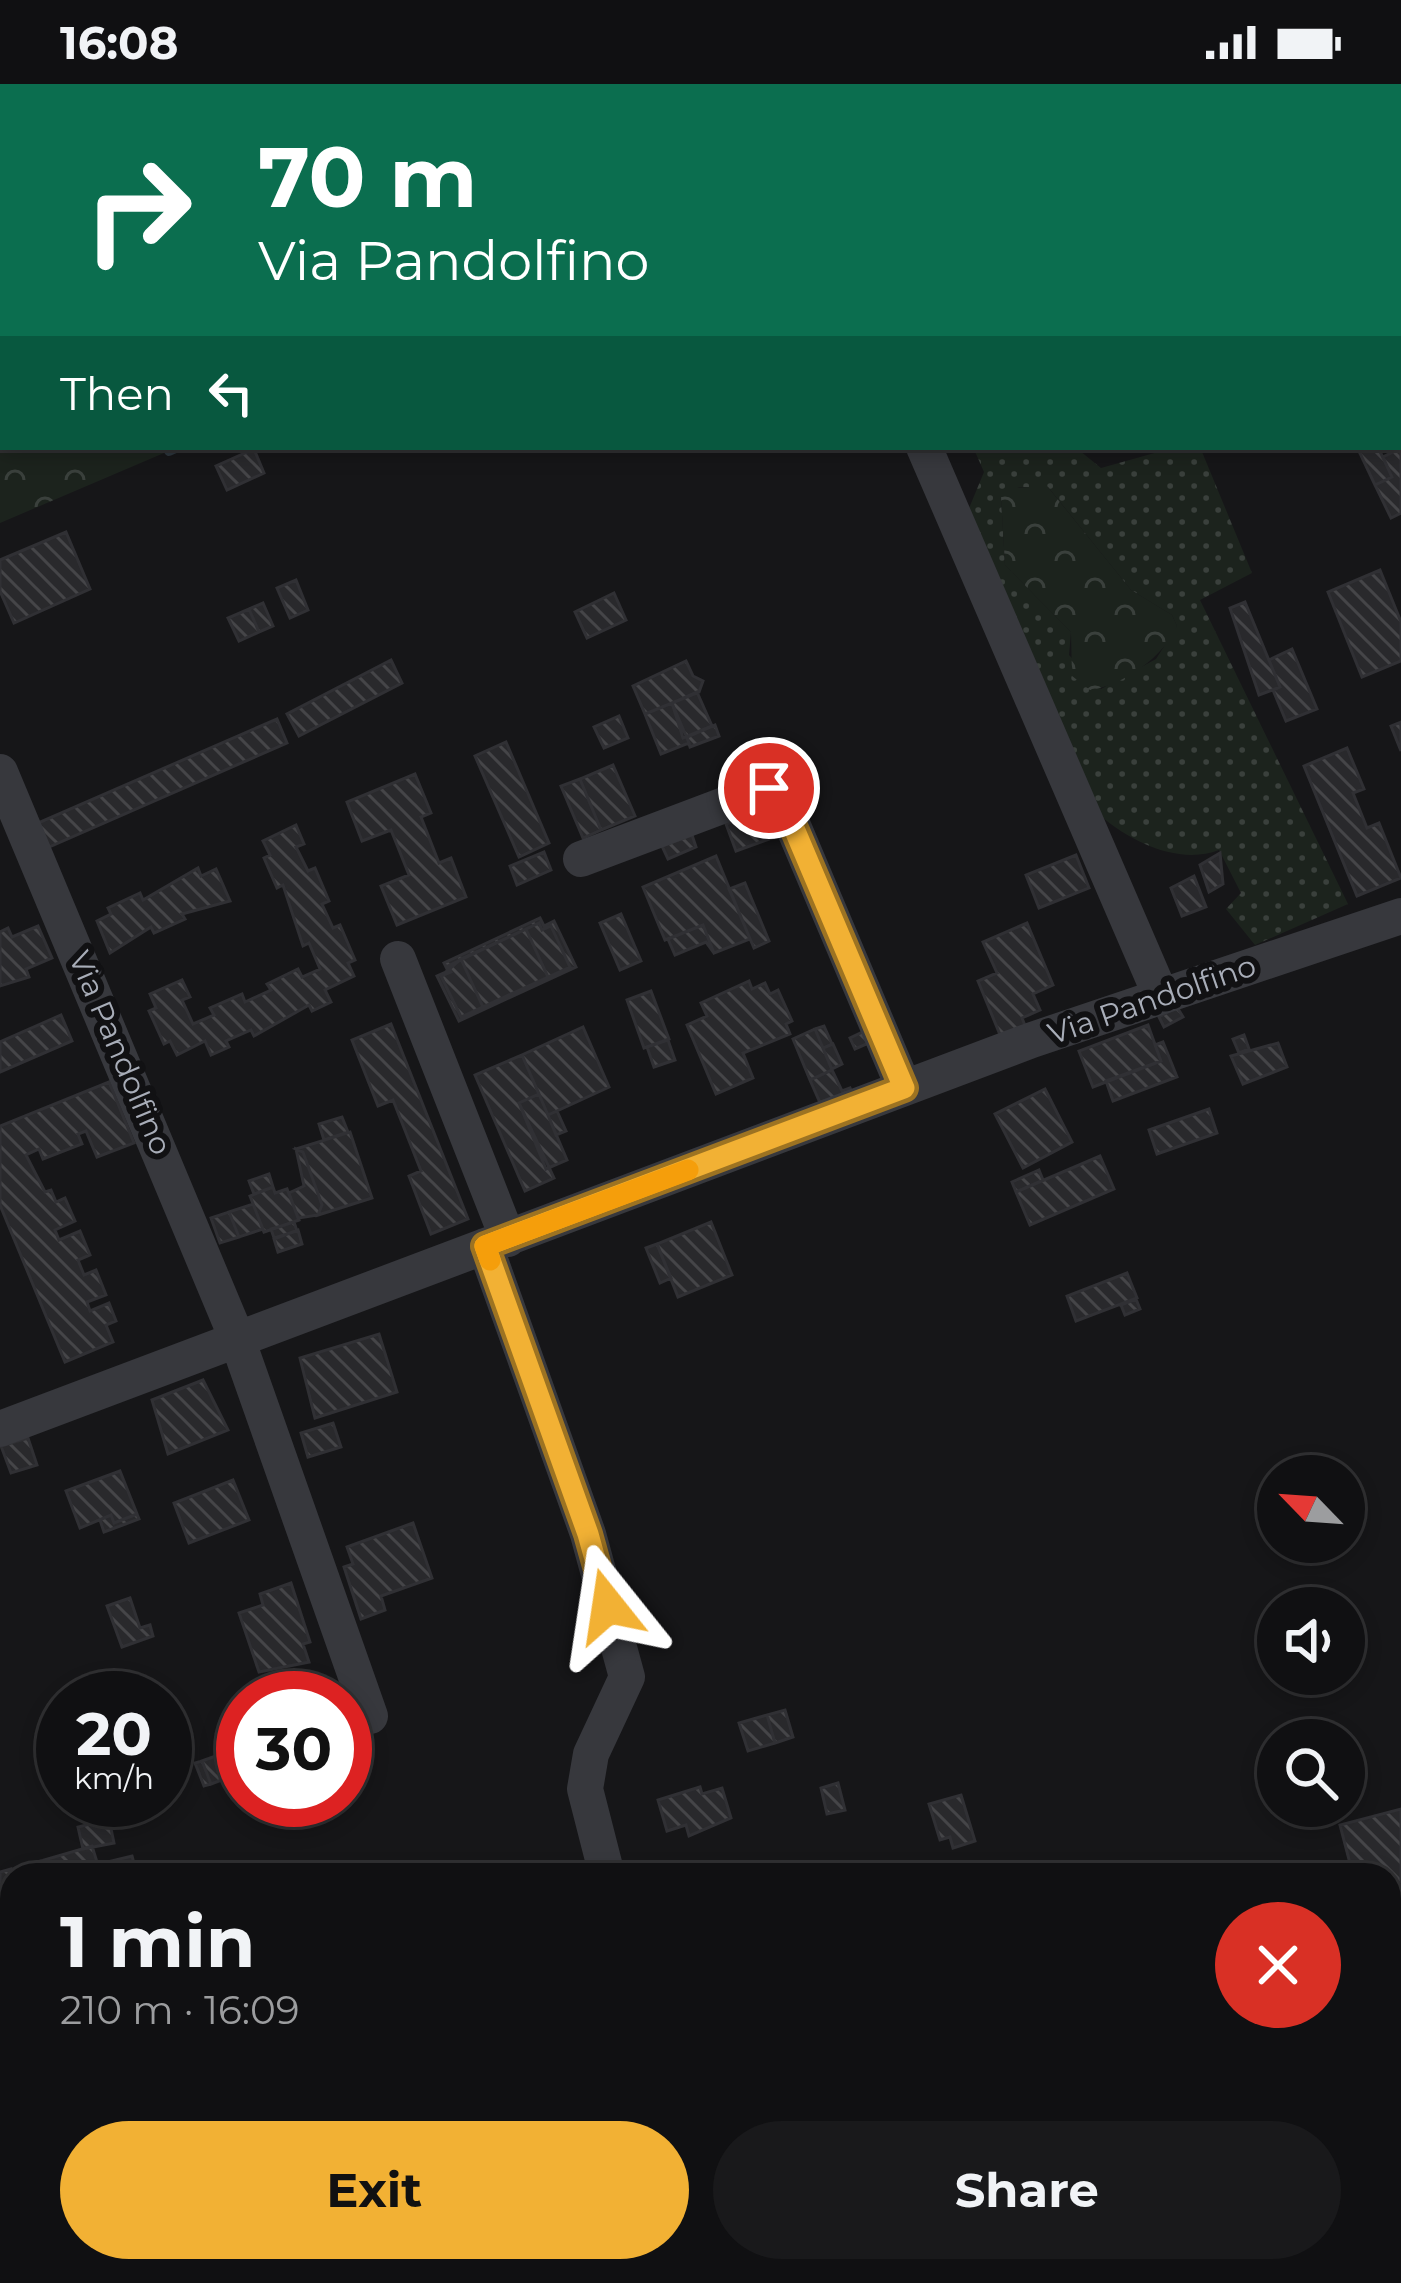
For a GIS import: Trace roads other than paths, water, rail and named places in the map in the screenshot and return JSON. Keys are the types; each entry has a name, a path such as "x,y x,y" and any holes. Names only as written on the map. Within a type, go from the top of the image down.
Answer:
{"street":[{"path":"925,450 1161,996"},
{"name":"Via Pandolfino","path":"0,772 236,1336 354,1671"},
{"path":"581,859 769,788 782,800 904,1088"},
{"name":"Via Pandolfino","path":"0,1429 236,1336 904,1088 1401,916"},
{"path":"398,958 496,1243 588,1534 627,1677 591,1754 585,1789 604,1863"}]}
